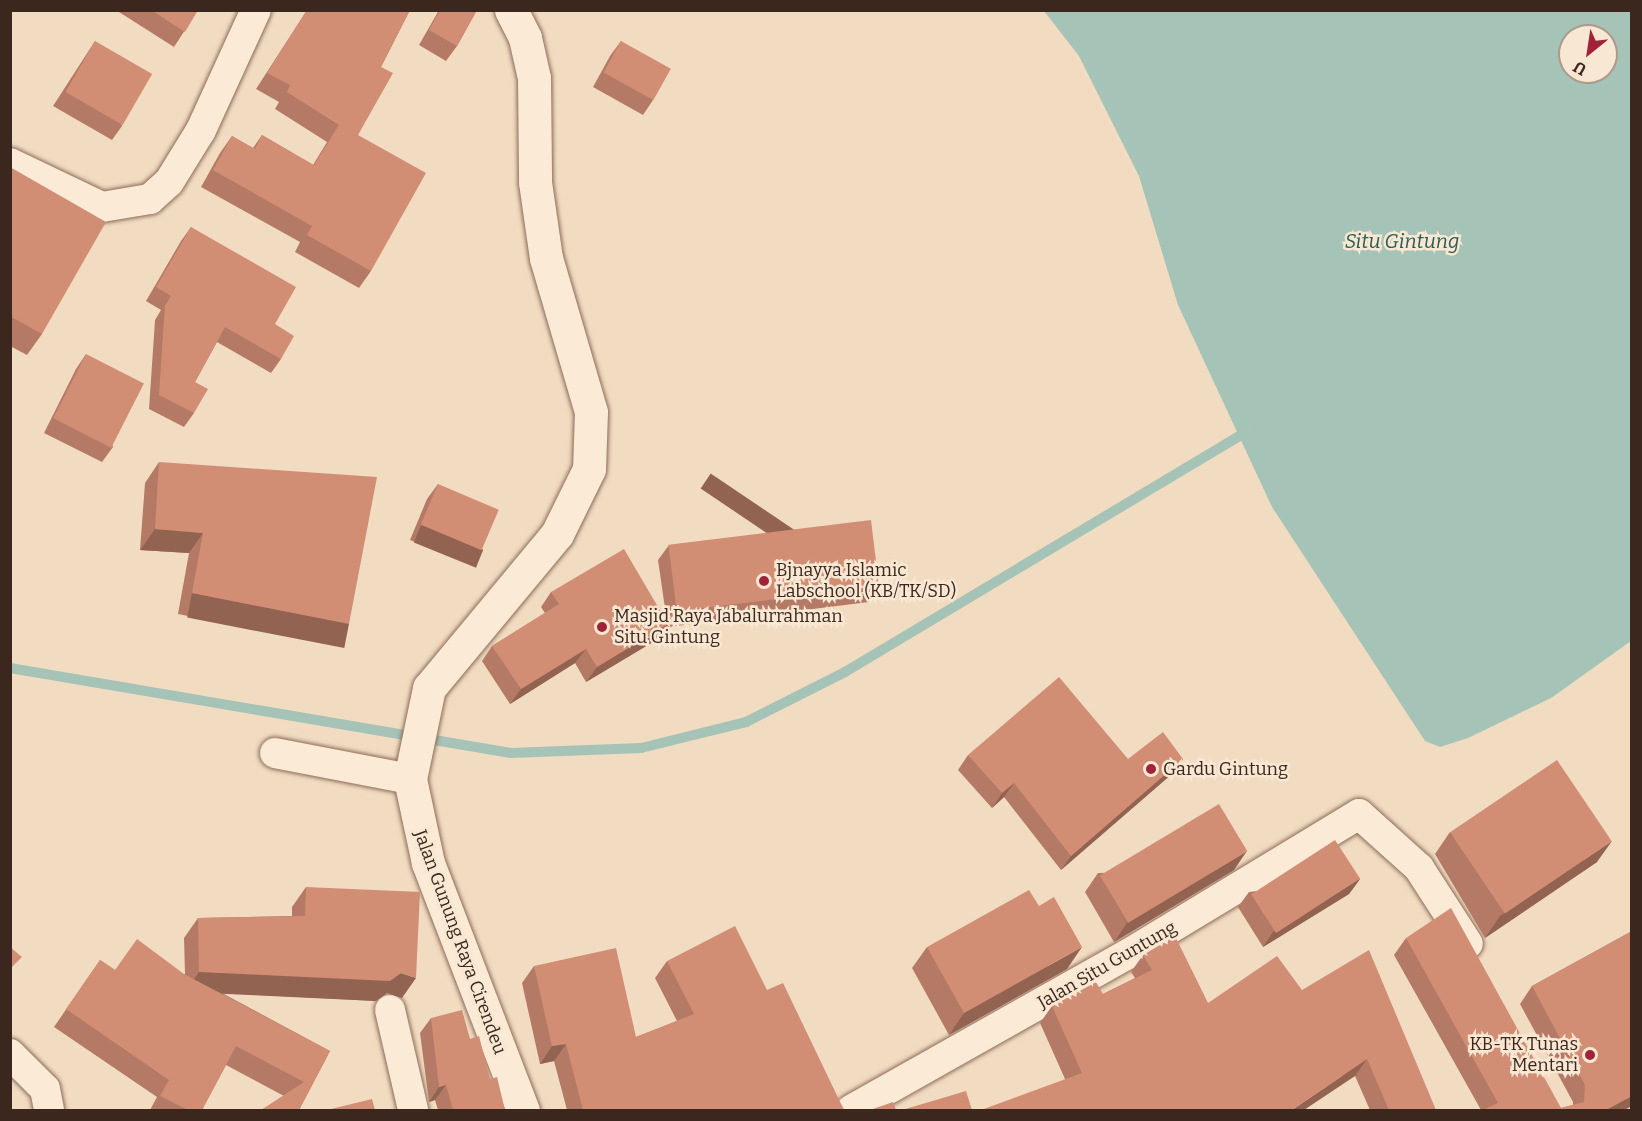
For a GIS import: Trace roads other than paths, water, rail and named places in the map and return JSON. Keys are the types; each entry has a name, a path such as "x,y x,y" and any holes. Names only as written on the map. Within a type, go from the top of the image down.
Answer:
{"street":[{"path":"10,163 102,207 150,199 169,182 201,130 256,10"},
{"name":"Jalan Gunung Raya Cirendeu","path":"511,10 525,38 534,78 535,182 546,258 591,412 589,469 557,534 451,658 429,688 411,772 428,863 522,1110"},
{"path":"275,753 411,772"},
{"name":"Jalan Situ Guntung","path":"851,1110 1128,954 1359,814 1419,868 1449,907 1481,968"},
{"path":"390,1010 414,1110"},
{"path":"10,1054 45,1089 49,1110"}],"water":[{"name":"Situ Gintung","path":"1044,11 1631,11 1631,641 1551,698 1468,738 1440,747 1425,741 1272,507 1178,305 1139,176 1079,56"}],"waterway":[{"path":"10,668 511,753 641,748 746,722 845,672 1251,429"}],"place":[{"name":"Bjnayya Islamic Labschool (KB/TK/SD)","path":"764,581"},
{"name":"Masjid Raya Jabalurrahman Situ Gintung","path":"602,627"},
{"name":"Gardu Gintung","path":"1151,769"},
{"name":"KB-TK Tunas Mentari","path":"1590,1055"}]}
